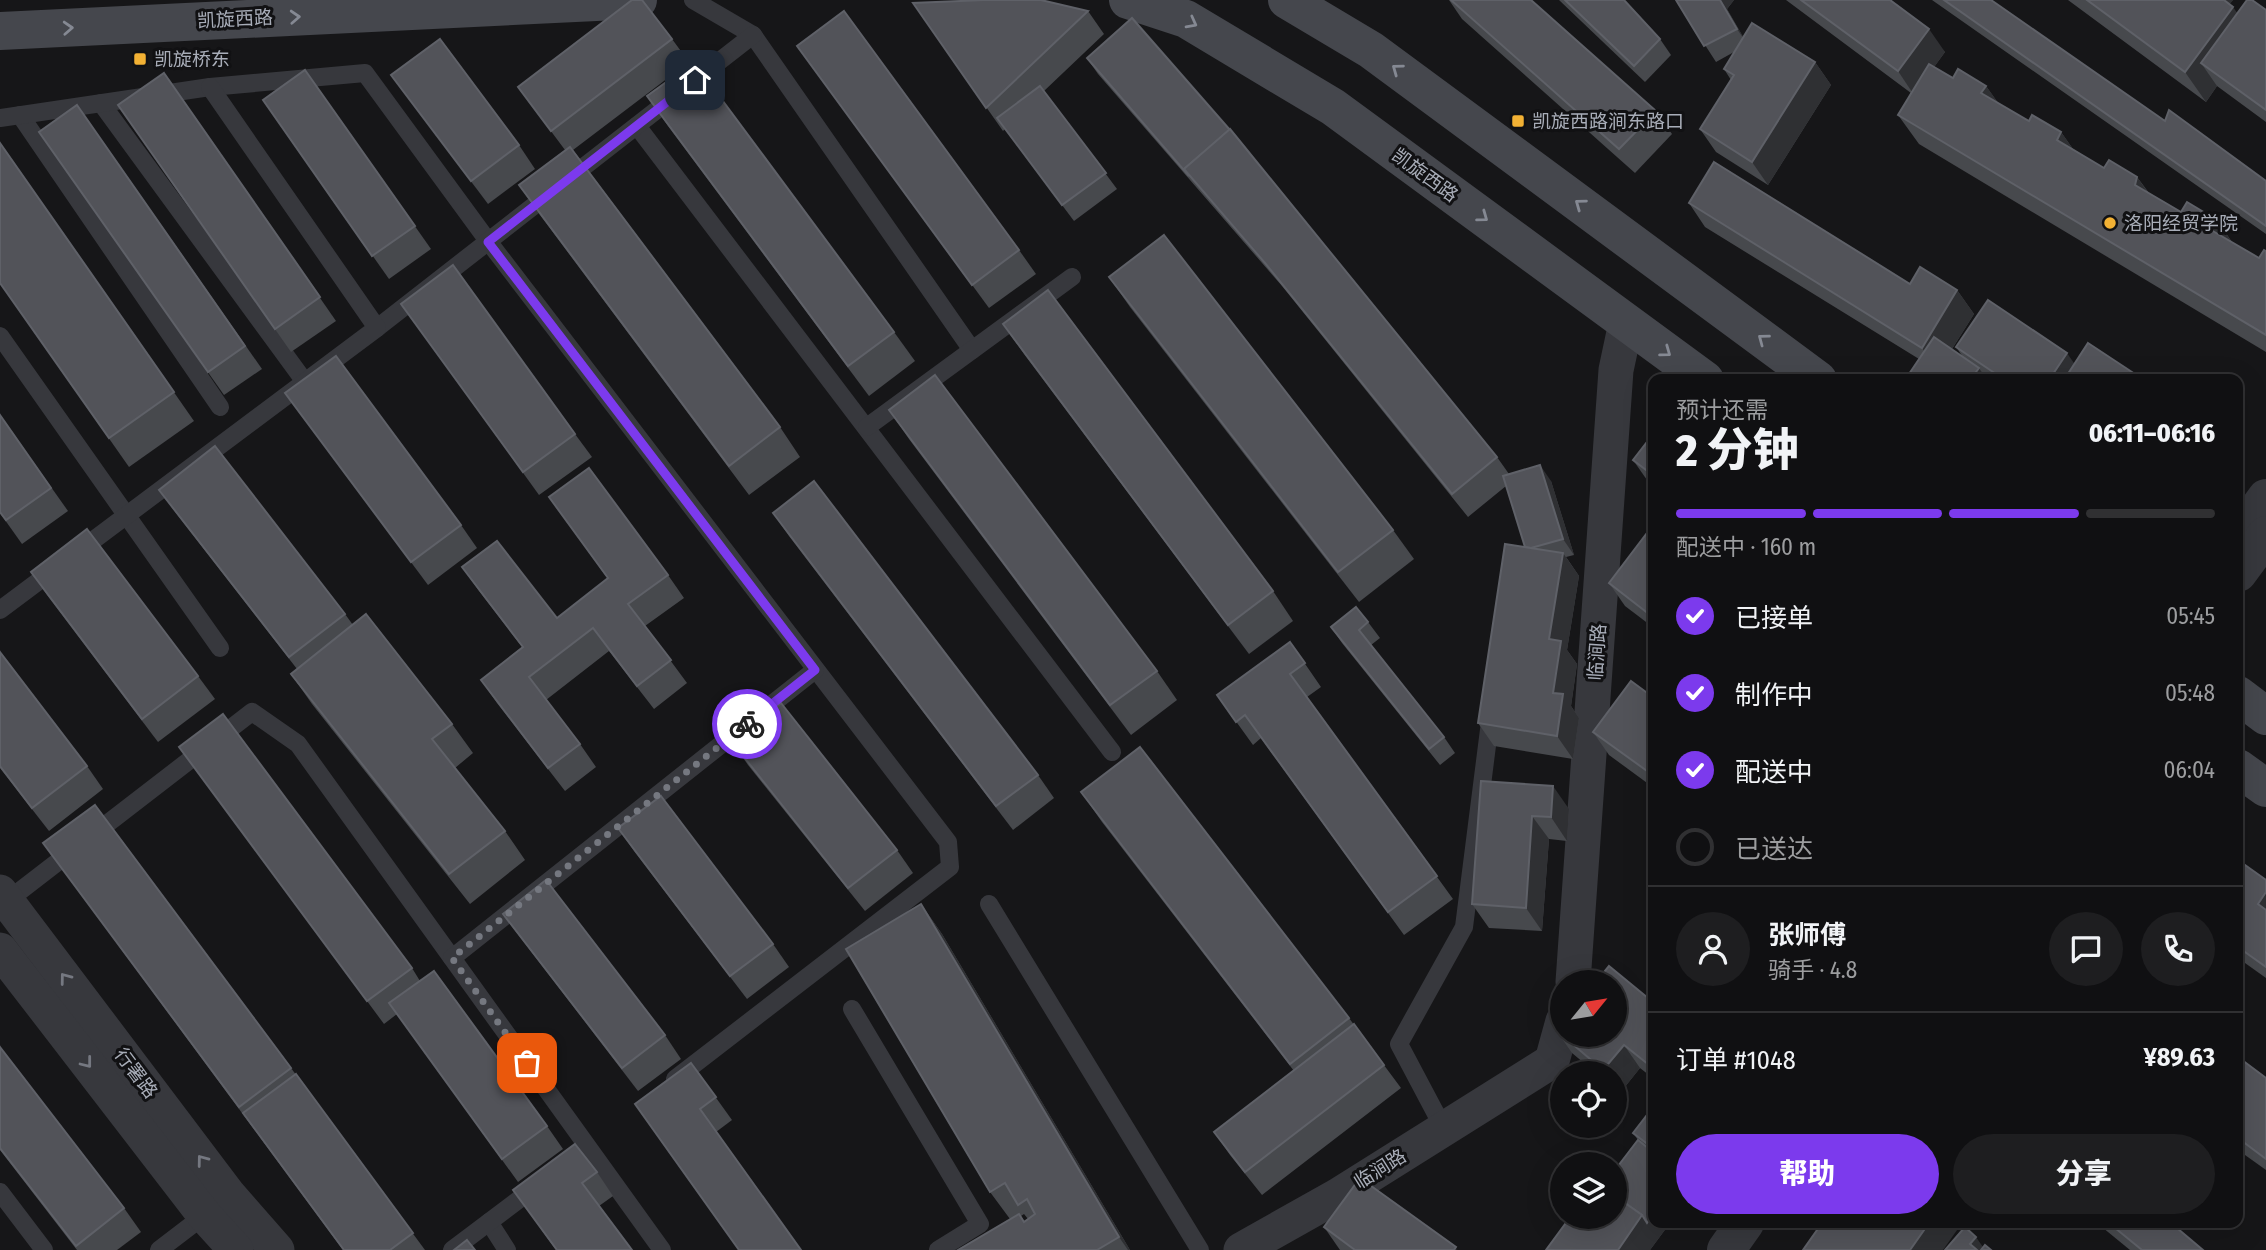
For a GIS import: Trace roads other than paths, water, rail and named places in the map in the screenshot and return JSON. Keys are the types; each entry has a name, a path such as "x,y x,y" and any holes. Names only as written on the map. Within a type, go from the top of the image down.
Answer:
{"main road":[{"name":"凯旋西路","path":"0,31 638,0"},
{"name":"凯旋西路","path":"1128,0 1186,19 1334,107 1697,374"},
{"path":"1287,0 1371,50 1810,374"},
{"path":"2243,699 2266,716"},
{"path":"2243,772 2266,788"}],"street":[{"name":"临涧路","path":"1574,970 1616,370 1626,323"},
{"path":"2243,530 2266,498"},
{"path":"2243,566 2266,535"},
{"name":"行署路","path":"4,897 217,1205 236,1250"},
{"name":"行署路","path":"0,950 217,1205 277,1250"},
{"name":"临涧路","path":"1241,1250 1337,1196 1552,1061 1556,1047"},
{"path":"1726,1250 1741,1228"},
{"path":"1754,1250 1769,1228"}],"lane":[{"path":"693,0 753,35 972,350"},
{"path":"0,610 377,328 753,35"},
{"path":"0,118 209,87 365,73 488,242 948,842 950,867 659,1091"},
{"path":"209,87 377,328"},
{"path":"101,103 304,382"},
{"path":"20,115 220,407"},
{"path":"637,126 1112,752"},
{"path":"867,427 1072,277"},
{"path":"0,337 220,648"},
{"path":"452,958 815,670"},
{"path":"1444,1129 1399,1044 1464,927 1493,697"},
{"path":"4,897 252,712 298,744 452,958 582,1150 662,1250"},
{"path":"989,904 1200,1250"},
{"path":"852,1009 980,1224 938,1250"},
{"path":"452,1250 555,1172"},
{"path":"0,1192 44,1250"},
{"path":"159,1250 217,1205"},
{"path":"489,1222 507,1250"}],"place":[{"name":"凯旋桥东","path":"140,59"},
{"name":"凯旋西路涧东路口","path":"1518,121"},
{"name":"洛阳经贸学院","path":"2110,223"}]}
